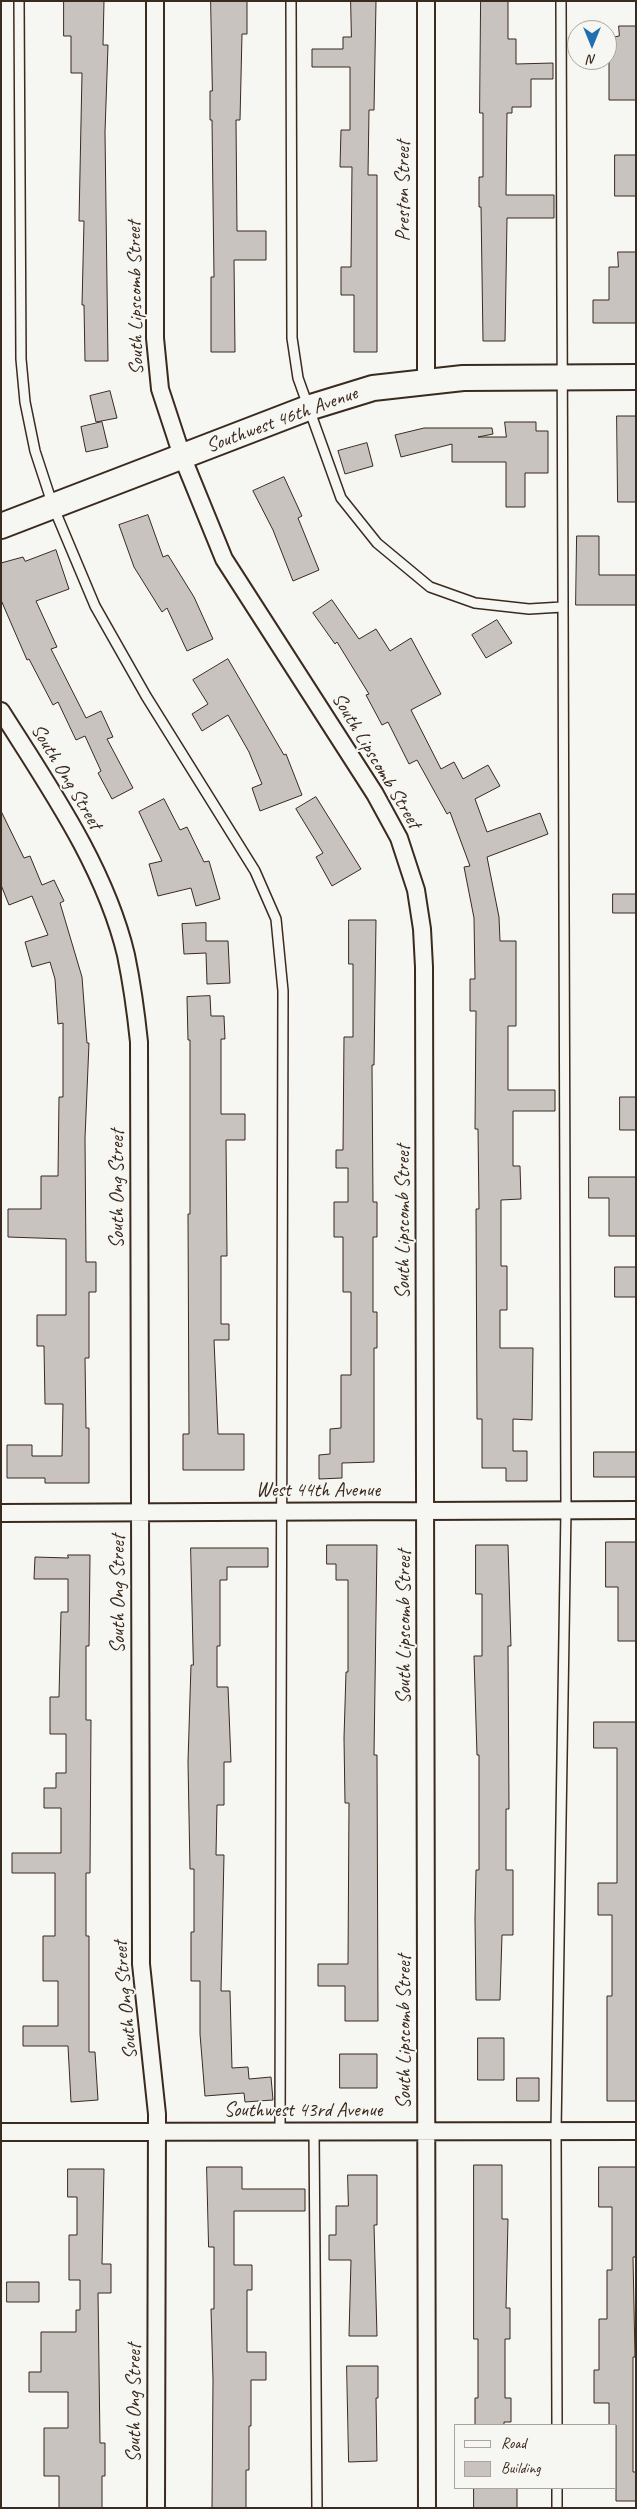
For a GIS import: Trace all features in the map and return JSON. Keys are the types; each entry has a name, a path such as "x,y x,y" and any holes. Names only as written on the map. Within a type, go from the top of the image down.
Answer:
{"main road":[{"name":"Southwest 46th Avenue","path":"1,526 308,408 373,388 426,380 464,378 636,377"}],"street":[{"name":"South Lipscomb Street","path":"155,1 154,338 160,389 182,456 224,559 375,794 399,838 416,890 422,929 424,967 426,1512 427,2508"},
{"name":"Preston Street","path":"426,1 426,380"},
{"name":"South Ong Street","path":"1,711 88,856 111,910 126,954 134,1000 140,1082 141,1964 145,2012 156,2094 158,2133 156,2508"},
{"name":"West 44th Avenue","path":"1,1513 140,1514 636,1510"},
{"name":"Southwest 43rd Avenue","path":"1,2132 636,2131"}],"lane":[{"path":"19,1 21,359 25,402 35,451 53,506 95,606 146,696 250,864 276,919 283,992 280,1512 280,2132"},
{"path":"291,1 292,338 298,378 341,498 377,543 430,587 475,603 529,609 562,607"},
{"path":"557,2424 556,2131 566,1510 561,1"},
{"path":"314,2132 317,2508"},
{"path":"557,2489 558,2508"}],"building":[{"path":"64,1 104,1 103,45 108,45 105,132 108,361 85,361 84,305 82,305 84,221 79,221 82,73 71,73 71,36 64,36"},
{"path":"211,1 247,1 247,34 242,34 240,120 236,120 237,231 266,231 266,260 234,260 235,352 211,352 211,277 214,277 212,120 210,120 210,91 212,91"},
{"path":"351,1 376,1 374,110 369,110 368,175 377,175 377,352 354,352 354,295 341,295 341,267 351,267 352,167 340,167 341,130 350,130 350,67 312,67 312,49 343,49 343,37 351,37"},
{"path":"481,1 508,1 508,39 516,39 516,64 553,63 553,79 531,79 531,107 512,107 512,113 507,113 506,195 554,195 554,218 507,218 505,341 483,341 481,207 479,207 479,177 483,177 483,113 480,113"},
{"path":"619,26 636,26 636,100 609,100 609,70 617,70 617,36 619,36"},
{"path":"615,155 636,155 636,196 615,196"},
{"path":"618,252 636,252 636,323 593,323 593,300 609,300 609,267 618,267"},
{"path":"110,391 117,418 96,422 90,396"},
{"path":"617,416 636,416 636,502 618,502"},
{"path":"102,422 108,447 86,452 81,427"},
{"path":"505,422 536,422 536,431 548,431 548,473 525,473 525,507 506,507 506,462 452,462 452,444 401,457 395,435 424,428 492,428 493,434 478,437 506,437"},
{"path":"367,443 373,466 345,474 338,451"},
{"path":"284,477 302,516 298,518 319,570 293,581 273,530 253,491"},
{"path":"148,515 163,557 168,555 194,597 213,639 187,651 167,608 162,612 134,567 119,525"},
{"path":"577,536 599,536 599,575 636,575 636,605 576,605"},
{"path":"56,550 69,589 36,601 57,647 51,649 86,718 101,711 113,737 107,739 133,788 112,799 98,773 101,771 85,736 76,740 58,702 53,705 29,659 27,660 1,600 1,563 23,557 25,561"},
{"path":"332,600 359,639 376,629 390,651 411,638 441,694 411,710 441,769 454,762 463,779 488,765 500,786 475,799 487,832 540,813 548,834 487,857 499,917 500,941 516,941 516,1026 508,1026 508,1090 555,1090 555,1111 513,1111 513,1166 520,1166 521,1199 501,1200 501,1266 507,1266 507,1310 500,1310 500,1348 533,1348 532,1420 513,1419 513,1451 527,1451 527,1481 506,1481 506,1468 482,1468 482,1419 477,1419 476,1209 479,1209 478,1129 475,1129 476,1011 470,1011 470,979 475,979 474,918 464,867 470,866 450,812 447,814 417,760 409,764 388,722 382,725 366,695 369,694 337,642 335,644 313,613"},
{"path":"497,620 512,643 486,658 472,635"},
{"path":"228,659 284,755 286,754 302,795 260,811 252,788 262,784 249,752 228,715 202,731 192,714 208,704 193,680"},
{"path":"316,797 361,869 332,886 316,857 323,853 296,809"},
{"path":"164,799 180,830 187,827 204,862 209,861 220,899 196,906 191,888 158,896 149,864 162,861 139,812"},
{"path":"1,811 24,858 30,856 42,885 54,880 64,901 60,903 82,977 87,1043 89,1043 85,1138 86,1262 96,1262 96,1292 89,1292 89,1358 85,1358 86,1428 89,1428 89,1483 45,1483 45,1478 7,1478 7,1445 32,1445 32,1456 62,1456 63,1404 45,1404 44,1346 37,1346 37,1315 66,1315 66,1239 8,1237 8,1209 41,1209 41,1176 58,1176 59,1097 63,1097 63,1023 58,1024 55,979 50,962 32,967 25,942 48,935 32,896 9,905 1,885"},
{"path":"613,894 636,894 636,913 613,913"},
{"path":"349,920 376,920 374,1065 372,1065 373,1202 377,1202 377,1237 373,1237 373,1312 377,1312 377,1348 374,1348 374,1462 342,1463 342,1478 319,1479 319,1455 330,1454 330,1429 341,1428 341,1375 351,1375 351,1292 343,1292 343,1237 334,1237 334,1202 348,1202 348,1168 336,1168 336,1150 343,1150 344,1037 353,1037 353,964 349,964"},
{"path":"206,923 206,941 228,941 230,983 207,984 206,953 184,954 182,924"},
{"path":"210,996 211,1016 224,1016 225,1039 221,1039 221,1114 245,1114 245,1140 226,1140 227,1256 221,1256 221,1324 229,1324 229,1340 214,1340 218,1434 244,1434 244,1470 183,1470 183,1434 189,1434 188,1214 190,1214 190,1040 188,1040 187,997"},
{"path":"620,1097 636,1097 636,1130 620,1130"},
{"path":"589,1177 636,1177 636,1236 609,1236 609,1198 589,1198"},
{"path":"615,1267 636,1267 636,1297 615,1297"},
{"path":"594,1452 636,1452 636,1477 594,1477"},
{"path":"606,1542 636,1542 636,1641 618,1641 618,1587 606,1587"},
{"path":"327,1545 377,1545 374,1755 377,1755 378,2021 345,2021 345,1986 318,1986 318,1964 348,1964 349,1803 345,1803 344,1738 346,1672 348,1672 348,1580 336,1580 336,1564 327,1564"},
{"path":"476,1545 508,1545 511,1646 508,1646 509,1809 506,1809 506,1870 513,1870 513,1935 502,1935 500,2000 476,2000 475,1918 476,1870 479,1870 479,1755 477,1755 474,1656 482,1656 482,1594 476,1594"},
{"path":"191,1548 268,1548 268,1567 227,1567 227,1580 220,1580 220,1646 217,1646 217,1687 228,1687 231,1762 224,1762 224,1805 217,1805 216,1855 224,1855 221,1991 230,1991 232,2068 248,2067 249,2079 271,2077 273,2100 245,2102 244,2093 205,2096 200,2034 200,1981 191,1981 191,1932 194,1932 194,1869 190,1869 188,1762 191,1665 193,1665"},
{"path":"68,1555 90,1555 89,1646 86,1646 86,1720 91,1720 90,1873 86,1873 86,1936 89,1936 89,2052 95,2052 98,2100 71,2102 68,2046 23,2046 23,2026 58,2026 58,1981 43,1981 43,1936 55,1936 55,1873 12,1873 12,1853 61,1853 61,1808 44,1808 44,1788 56,1788 56,1773 66,1773 66,1734 50,1734 50,1697 59,1697 61,1612 68,1612 68,1579 34,1579 35,1557 68,1558"},
{"path":"594,1722 636,1722 636,2101 607,2101 607,1996 612,1996 612,1915 598,1915 598,1883 617,1883 617,1748 594,1748"},
{"path":"478,2038 504,2038 504,2080 478,2080"},
{"path":"340,2054 377,2054 377,2088 340,2088"},
{"path":"517,2078 539,2078 539,2101 517,2101"},
{"path":"474,2165 502,2165 502,2219 508,2219 506,2308 510,2308 510,2339 505,2339 505,2398 511,2398 511,2422 504,2422 504,2424 475,2424 475,2398 478,2398 478,2339 474,2339"},
{"path":"207,2167 242,2167 242,2189 305,2189 305,2211 234,2211 234,2265 252,2265 252,2290 247,2290 247,2352 266,2352 266,2380 251,2380 251,2426 249,2426 249,2470 246,2470 246,2508 212,2508 213,2380 211,2309 214,2309 214,2247 209,2247"},
{"path":"599,2167 636,2167 636,2257 633,2257 635,2357 633,2357 633,2472 636,2472 636,2501 616,2501 617,2424 609,2424 609,2403 594,2403 594,2370 599,2370 599,2319 607,2319 607,2270 612,2270 612,2207 599,2207"},
{"path":"68,2169 104,2169 102,2264 111,2264 111,2293 98,2293 100,2443 105,2443 105,2476 102,2476 102,2508 59,2508 59,2476 44,2476 44,2428 68,2428 68,2392 29,2392 29,2372 41,2372 41,2332 76,2332 76,2310 80,2310 80,2280 69,2280 69,2235 77,2235 77,2197 68,2197"},
{"path":"348,2175 377,2175 377,2225 374,2225 377,2336 349,2336 351,2260 329,2260 329,2235 336,2235 336,2206 348,2206"},
{"path":"7,2282 39,2282 39,2302 7,2302"},
{"path":"347,2366 378,2366 378,2398 376,2398 377,2461 349,2462"},
{"path":"474,2489 517,2489 517,2508 474,2508"}]}
